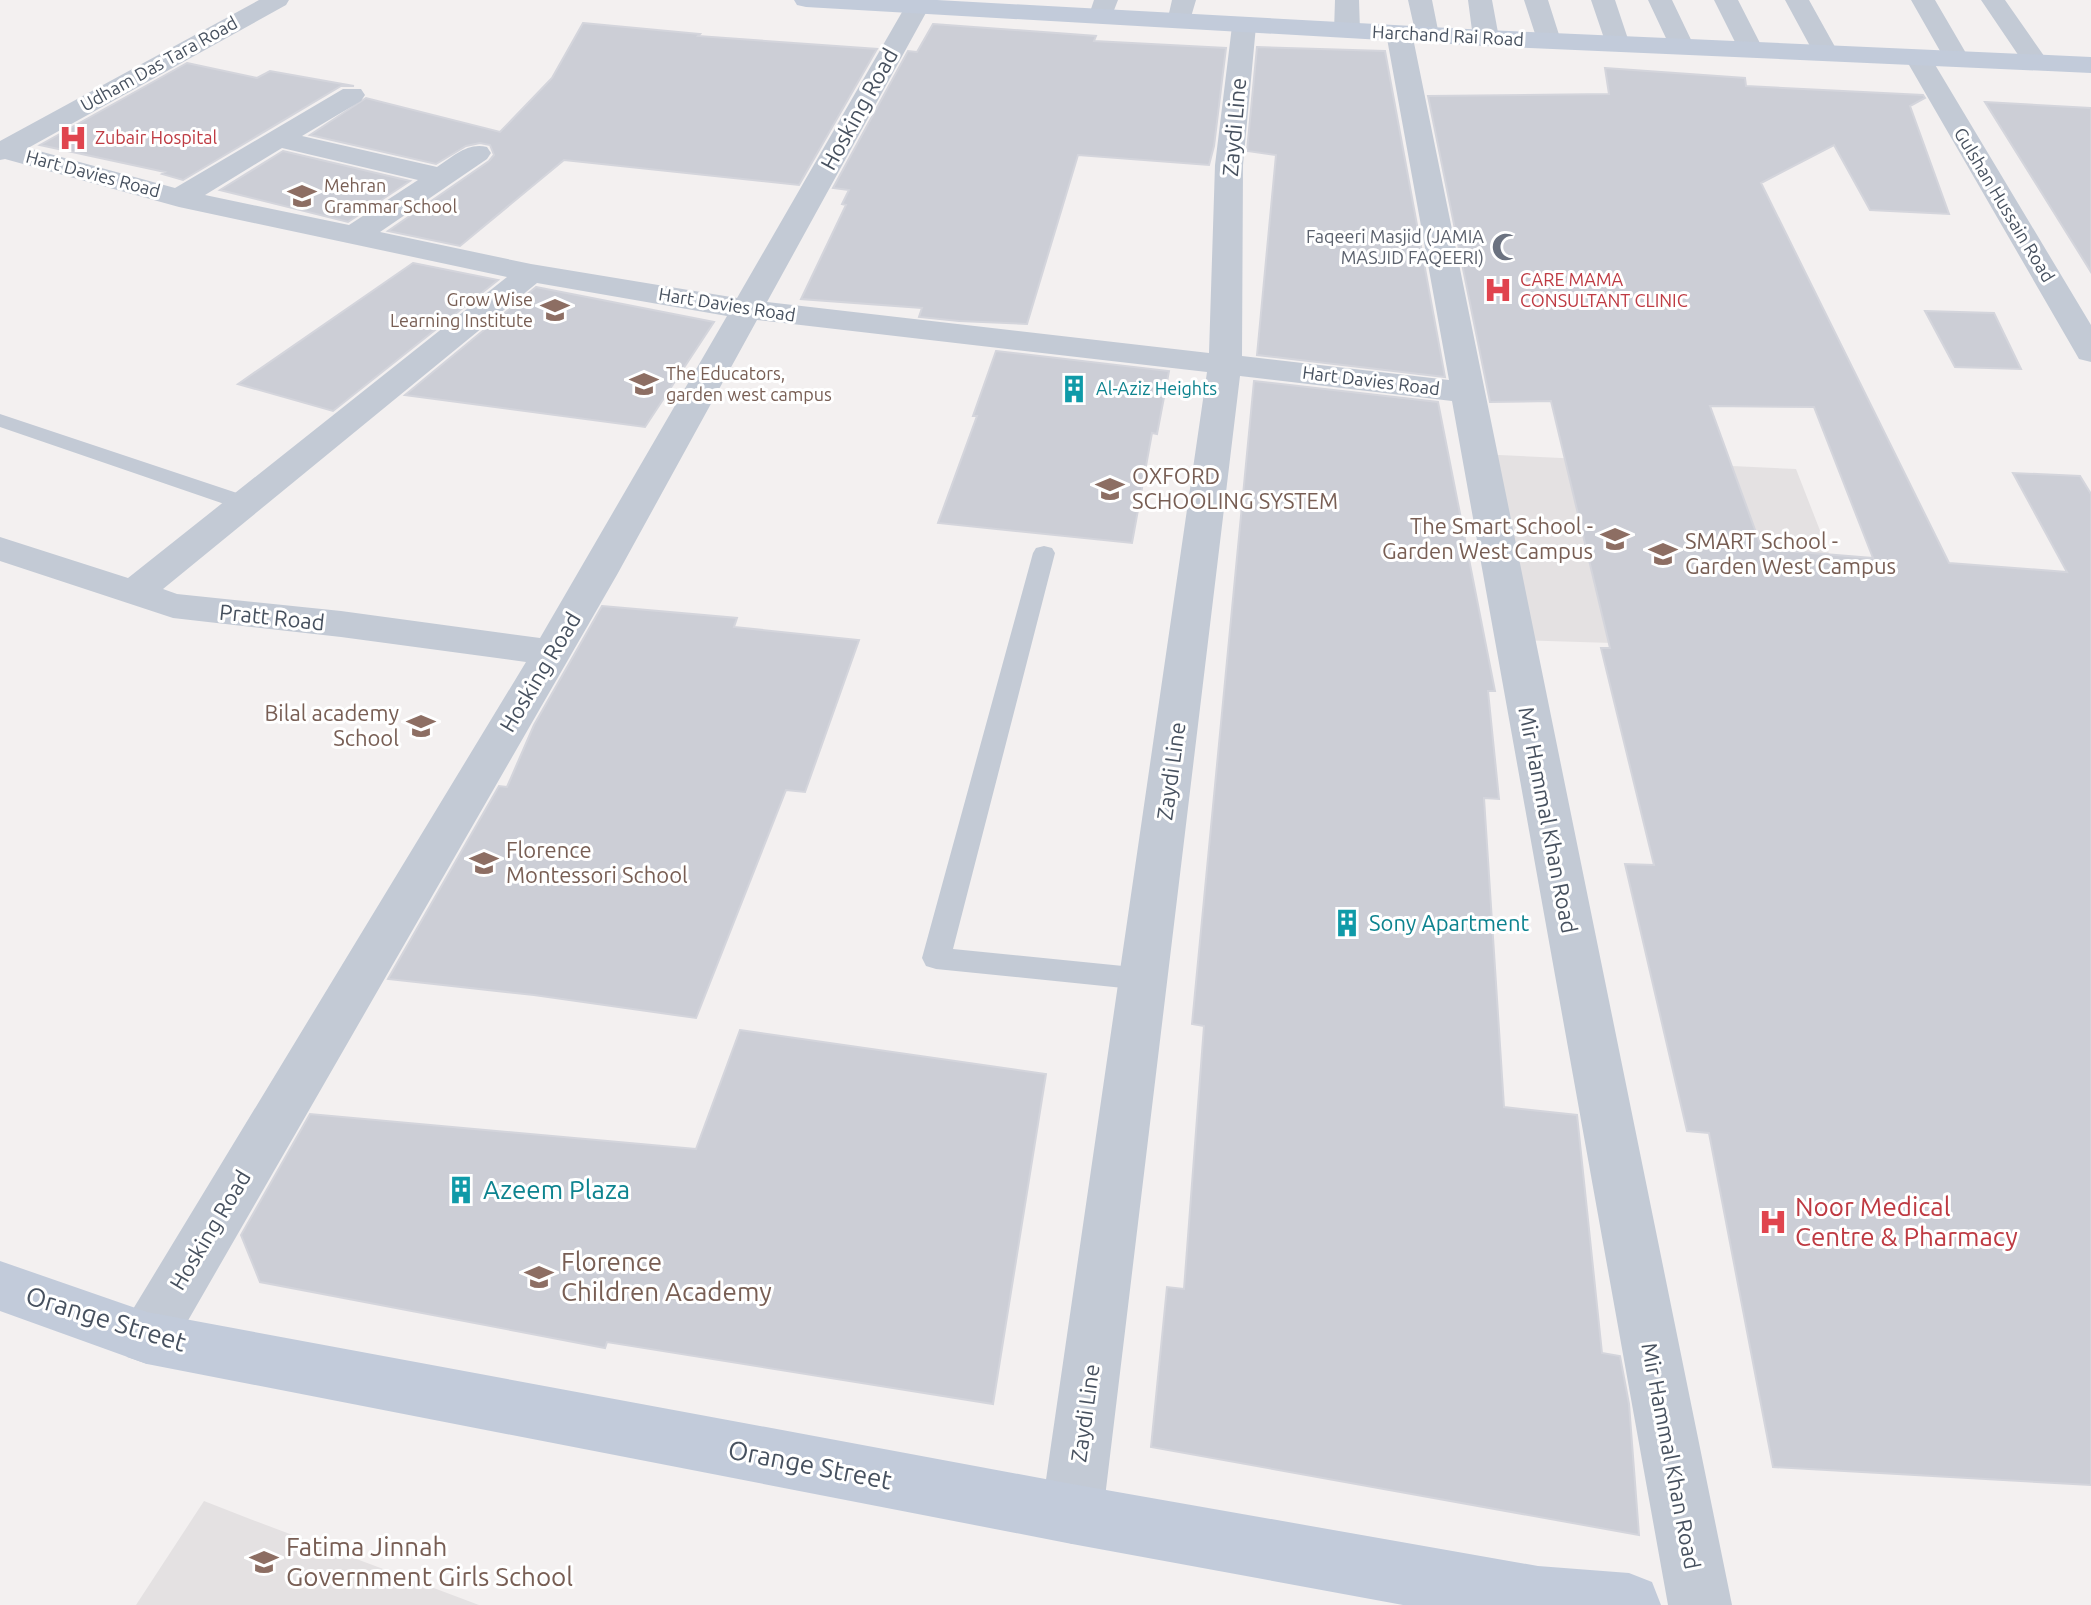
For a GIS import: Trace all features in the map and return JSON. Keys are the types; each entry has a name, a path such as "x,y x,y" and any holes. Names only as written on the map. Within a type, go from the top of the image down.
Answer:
{"main road":[{"name":"Harchand Rai Road","path":"806,0 1182,11 1260,17 1347,31 1415,23 1486,38 2091,65"},
{"name":"Orange Street","path":"0,1286 147,1338 1072,1514 1538,1598 1629,1605"}],"street":[{"name":"Udham Das Tara Road","path":"1,150 277,0"},
{"path":"1347,0 1347,31"},
{"path":"1480,0 1486,38"},
{"path":"1536,0 1548,41"},
{"path":"1603,0 1617,45"},
{"path":"1660,0 1682,48"},
{"path":"1726,0 1751,51"},
{"path":"1797,0 1826,54"},
{"path":"1923,0 1957,60"},
{"path":"1993,0 2036,63"},
{"name":"Hosking Road","path":"147,1338 551,653 749,310 918,4"},
{"name":"Zaydi Line","path":"1072,1514 1225,363 1229,165 1260,17"},
{"name":"Mir Hammal Khan Road","path":"1415,23 1466,392 1700,1605"},
{"name":"Gulshan Hussain Road","path":"1918,58 2091,352"},
{"path":"179,198 352,95"},
{"path":"279,139 442,177"},
{"name":"Hart Davies Road","path":"1,150 179,198 531,273 749,310 1466,392"},
{"path":"355,235 477,153"},
{"path":"134,593 531,273"},
{"name":"Pratt Road","path":"0,548 173,606 341,624 551,653"}],"lane":[{"path":"0,420 244,503"},
{"path":"1044,553 936,958 1143,979"}],"shaded area":[{"name":"SMART School - Garden West Campus","path":"1478,454 1796,469 1867,651 1514,640"},
{"name":"Fatima Jinnah Government Girls School","path":"204,1501 250,1519 479,1605 136,1605"}],"building":[{"path":"583,23 700,34 698,36 877,49 799,185 564,160 460,246 388,231 489,161 494,155 490,145 480,143 466,146 436,164 310,135 366,98 500,132 552,78"},
{"path":"933,24 1096,36 1094,41 1226,48 1209,165 1078,155 1027,324 919,317 922,308 801,299 846,205 842,204 849,190 833,188 908,51 917,52"},
{"path":"1257,47 1385,51 1445,377 1257,355 1276,155 1247,151"},
{"path":"187,63 257,78 270,71 354,86 341,86 183,180 162,174 165,172 40,145"},
{"path":"1605,68 1745,78 1746,86 1923,95 1925,98 1910,106 1949,214 1870,210 1834,145 1761,183 1949,563 2067,572 2013,473 2080,476 2091,494 2091,1485 1773,1467 1709,1133 1687,1131 1625,864 1654,865 1601,648 1610,648 1551,401 1490,402 1428,96 1609,94","holes":["1710,406 1814,407 1873,558 1762,549"]},
{"path":"1985,102 2091,108 2091,272"},
{"path":"283,151 410,181 348,222 220,190"},
{"path":"413,263 498,280 333,411 238,384"},
{"path":"536,287 714,322 645,427 405,395"},
{"path":"1925,311 1994,313 2021,369 1955,367"},
{"path":"996,351 1169,371 1157,434 1152,433 1132,543 938,523 977,416 973,416"},
{"path":"1254,381 1438,402 1495,691 1488,691 1499,799 1484,798 1504,1107 1577,1115 1602,1353 1620,1356 1629,1404 1639,1535 1151,1447 1167,1287 1184,1289 1204,1026 1192,1024"},
{"path":"602,606 737,618 734,627 859,640 805,792 786,790 696,1018 534,995 388,979 499,786 507,787 534,725"},
{"path":"740,1030 1046,1074 993,1404 607,1342 605,1348 260,1282 241,1235 310,1114 696,1149"}],"place":[{"name":"Zubair Hospital","path":"73,138"},
{"name":"Mehran Grammar School","path":"302,196"},
{"name":"Faqeeri Masjid (JAMIA MASJID FAQEERI)","path":"1506,247"},
{"name":"CARE MAMA CONSULTANT CLINIC","path":"1498,290"},
{"name":"Grow Wise Learning Institute","path":"555,310"},
{"name":"The Educators, garden west campus","path":"644,384"},
{"name":"Al-Aziz Heights","path":"1074,389"},
{"name":"OXFORD SCHOOLING SYSTEM","path":"1110,489"},
{"name":"The Smart School - Garden West Campus","path":"1615,539"},
{"name":"SMART School - Garden West Campus","path":"1663,554"},
{"name":"Bilal academy School","path":"421,726"},
{"name":"Florence Montessori School","path":"484,863"},
{"name":"Sony Apartment","path":"1347,923"},
{"name":"Azeem Plaza","path":"461,1190"},
{"name":"Noor Medical Centre & Pharmacy","path":"1773,1222"},
{"name":"Florence Children Academy","path":"539,1277"},
{"name":"Fatima Jinnah Government Girls School","path":"264,1562"}]}
